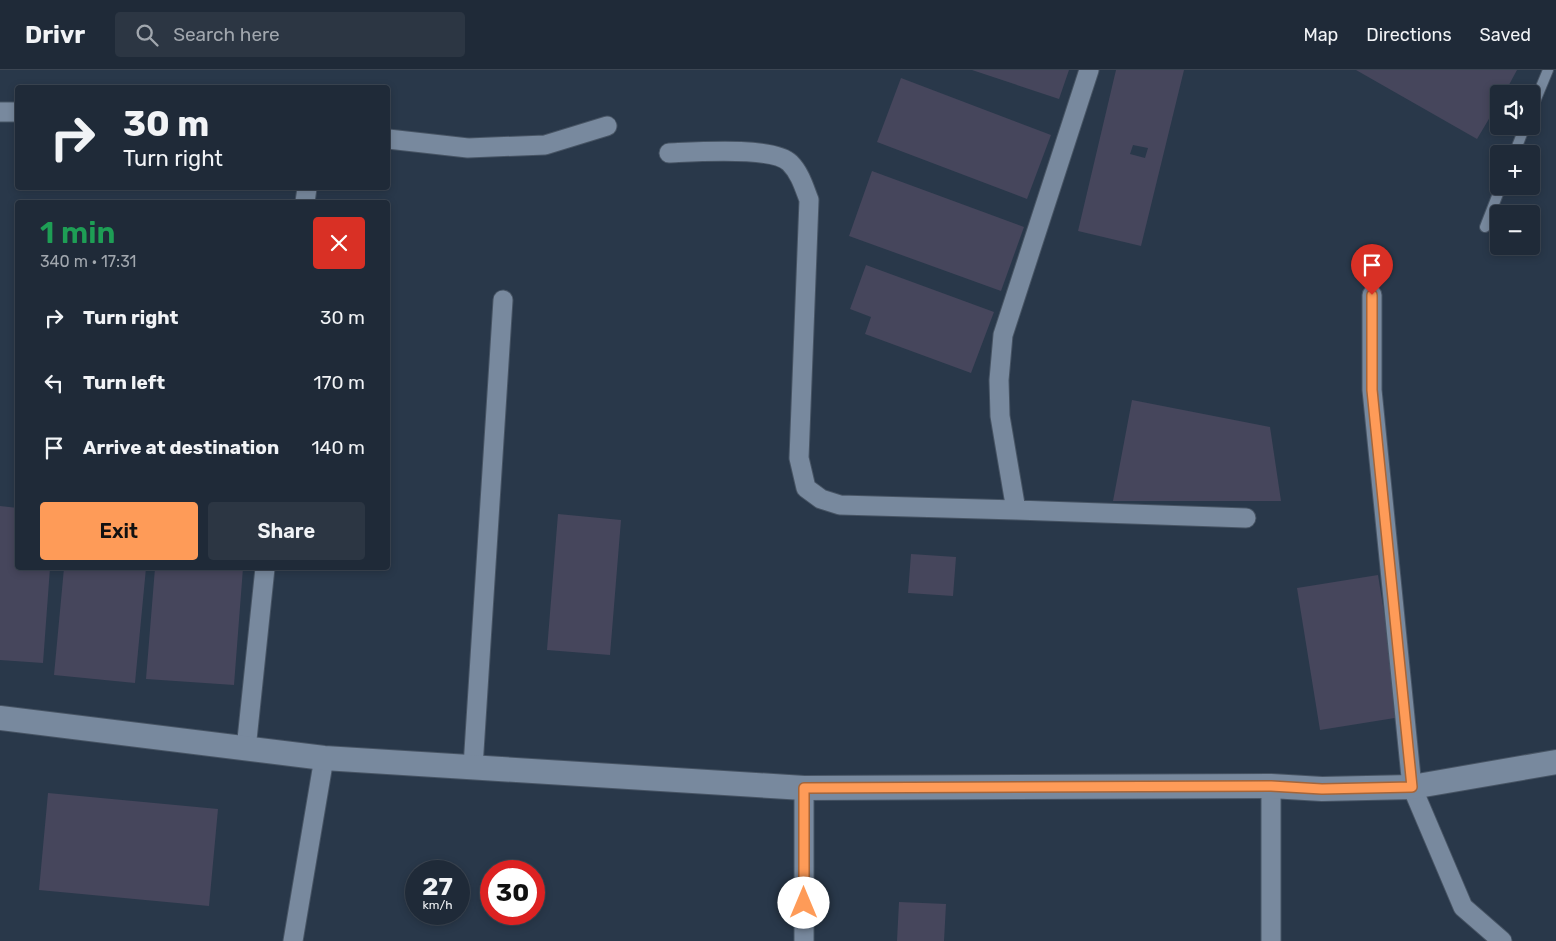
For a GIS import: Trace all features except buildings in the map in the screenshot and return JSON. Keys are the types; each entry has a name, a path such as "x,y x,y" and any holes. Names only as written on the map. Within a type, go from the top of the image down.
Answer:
{"street":[{"path":"1016,510 1000,416 998,380 1003,335 1089,70"},
{"path":"0,112 15,112"},
{"path":"390,139 468,148 545,145 607,126"},
{"path":"669,152 769,153 789,161 798,174 809,200 799,458 806,488 821,499 840,505 1246,518"},
{"path":"1372,295 1372,390 1412,787 1463,906 1502,941"},
{"path":"473,767 503,300"},
{"path":"246,749 265,570"},
{"path":"0,718 324,758 804,788 1271,786 1322,789 1412,787 1556,762"},
{"path":"292,941 324,758"},
{"path":"1271,786 1271,941"},
{"path":"804,788 804,941"}],"lane":[{"path":"1540,89 1548,70"},
{"path":"1484,227 1497,195"}],"route":[{"path":"804,903 804,788 1271,786 1322,789 1412,787 1372,390 1372,295"}]}
